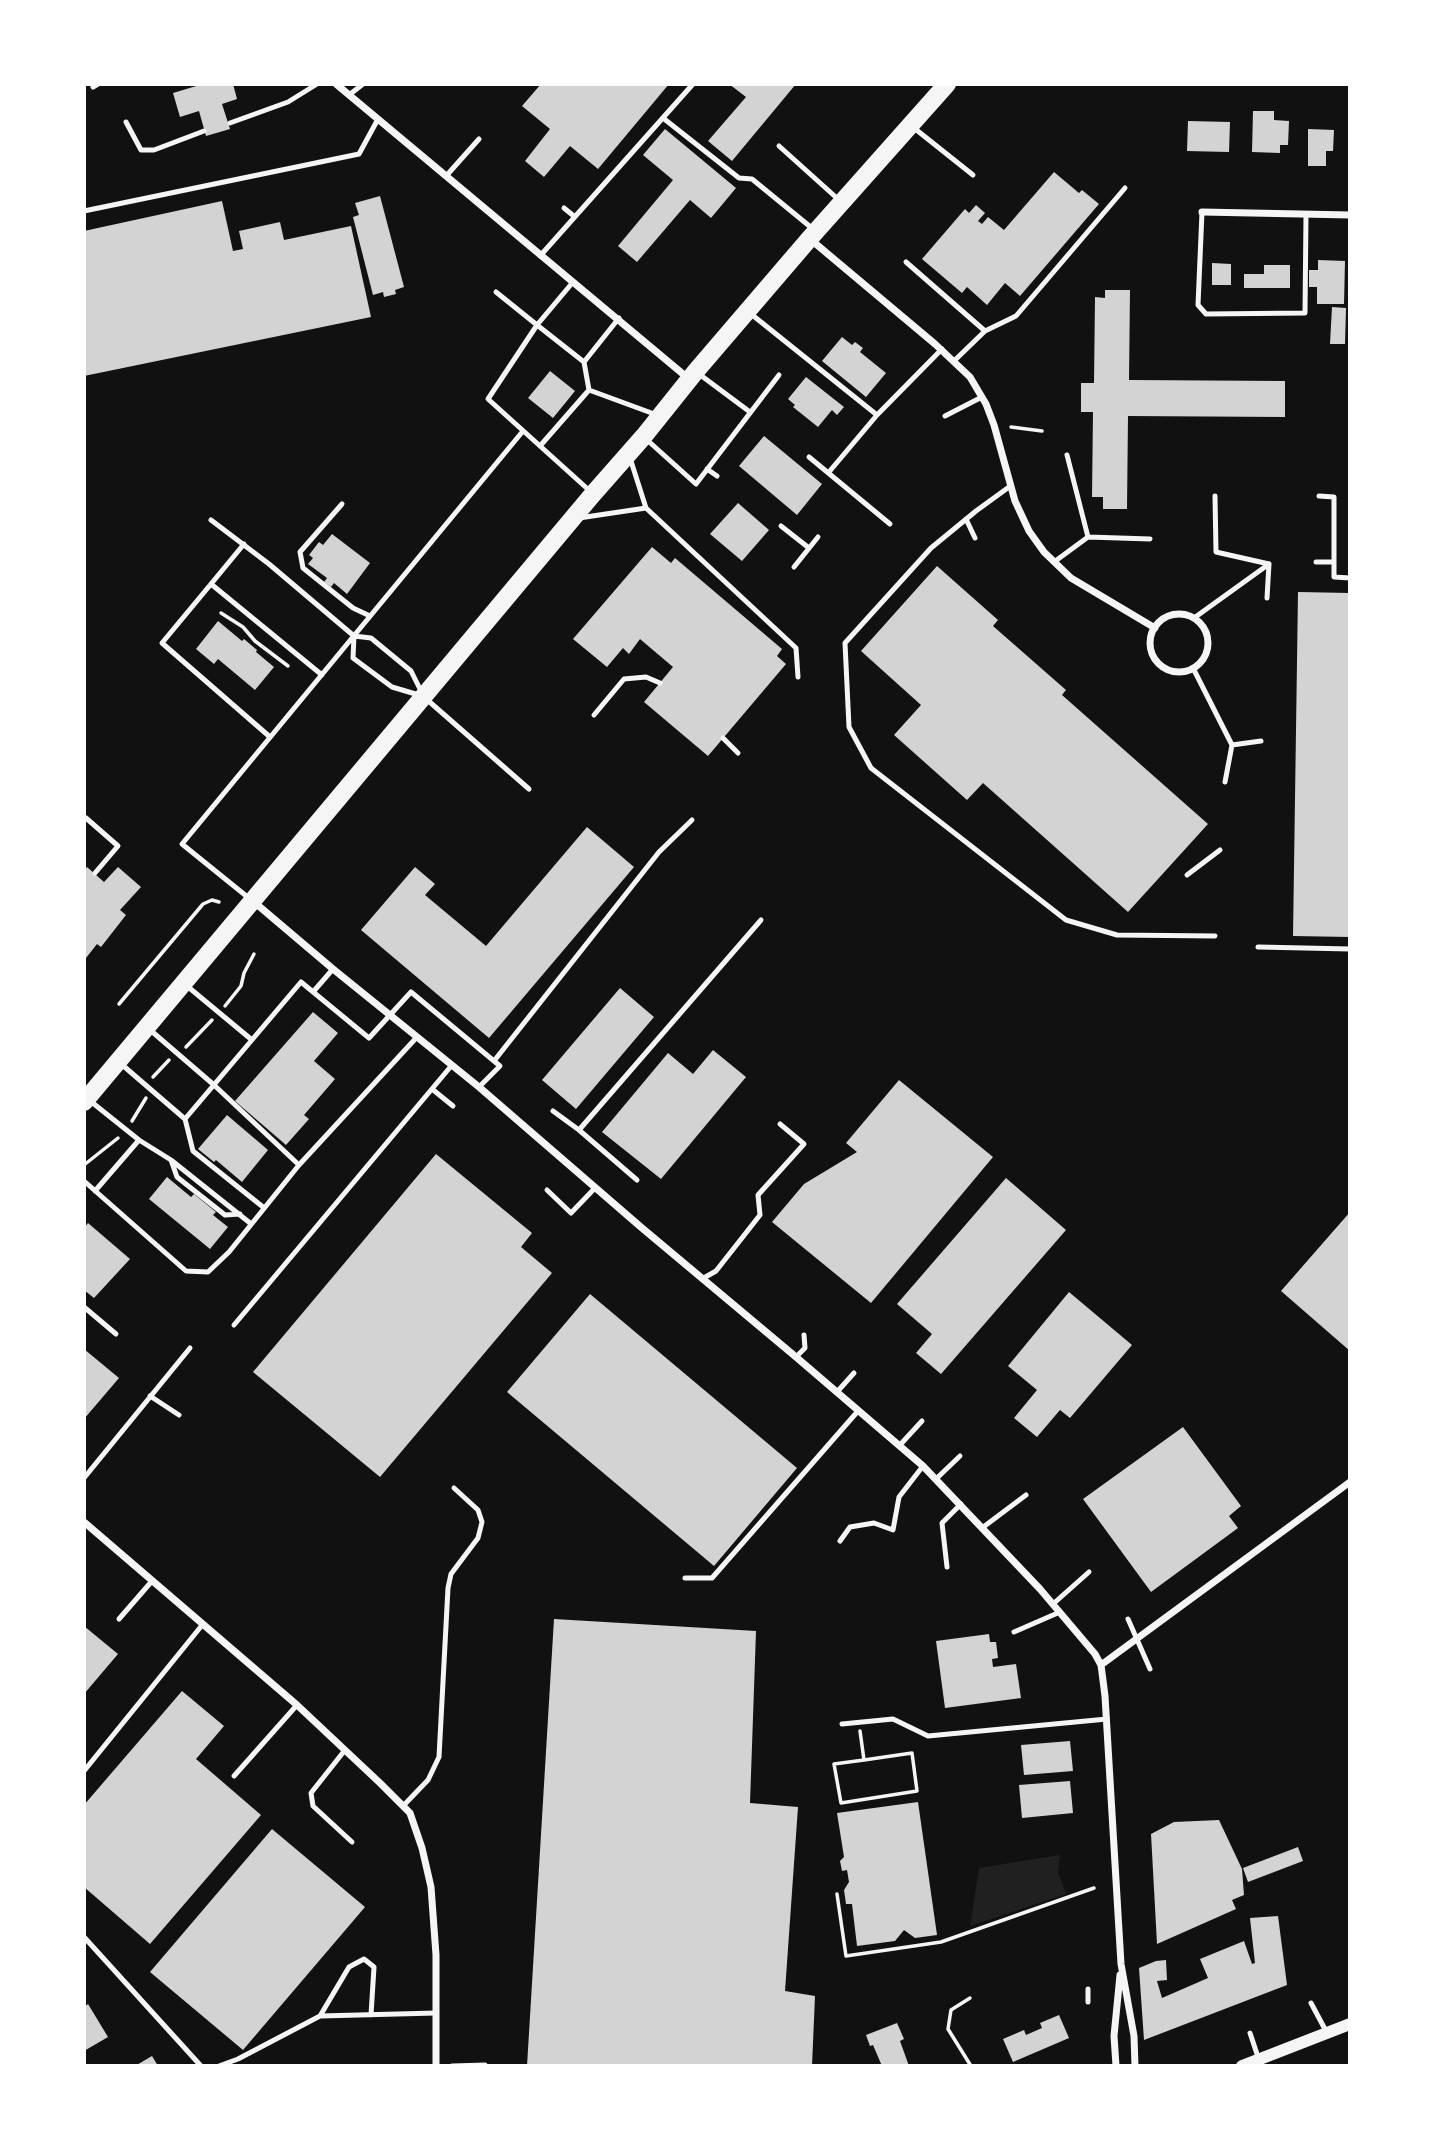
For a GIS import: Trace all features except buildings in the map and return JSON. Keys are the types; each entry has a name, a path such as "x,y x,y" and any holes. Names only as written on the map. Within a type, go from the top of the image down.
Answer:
{"highway":[{"path":"85,1100 644,436 692,375 947,84"}],"street":[{"path":"336,84 540,256 692,375"},
{"path":"1202,212 1350,215"},
{"path":"813,235 970,377 994,425 1009,487 1029,531 1054,562 1083,586 1155,628"},
{"path":"1172,615 1194,618 1206,631 1208,645 1203,659 1193,668 1176,672 1160,665 1151,647 1155,628 1172,615"},
{"path":"254,901 479,1087 923,1466 1053,1604 1095,1654 1101,1665 1107,1719 1121,1964 1134,2036 1135,2066"},
{"path":"1101,1665 1350,1482"},
{"path":"84,1522 297,1705 410,1813 431,1886 436,1955 436,2066"},
{"path":"1116,2066 1114,2036 1121,1964"},
{"path":"1242,2066 1350,2024"}],"lane":[{"path":"230,123 288,102 317,84"},
{"path":"349,95 362,84"},
{"path":"540,256 693,84"},
{"path":"663,118 739,178 752,179 813,235"},
{"path":"84,211 359,154 378,119"},
{"path":"126,122 141,150 154,150 204,131"},
{"path":"912,126 973,175"},
{"path":"447,175 479,139"},
{"path":"779,146 842,202"},
{"path":"954,361 985,331 1016,316 1125,188"},
{"path":"564,208 575,217"},
{"path":"1202,212 1198,305 1206,314 1305,313 1306,215"},
{"path":"906,262 985,331"},
{"path":"573,282 537,325 488,398 593,494"},
{"path":"496,292 584,362 589,390"},
{"path":"747,311 877,415"},
{"path":"584,362 619,318"},
{"path":"829,472 877,415 942,349"},
{"path":"692,375 750,412"},
{"path":"644,436 696,484 779,375"},
{"path":"589,390 660,416"},
{"path":"540,446 589,390"},
{"path":"945,416 982,397"},
{"path":"254,901 181,845 523,431"},
{"path":"628,454 646,508 796,648 798,677"},
{"path":"1068,456 1088,537"},
{"path":"809,457 890,524"},
{"path":"707,469 717,476"},
{"path":"1009,487 932,548 845,643 849,727 872,768 1066,920 1117,935 1215,936"},
{"path":"1215,496 1216,552 1269,564"},
{"path":"1319,496 1335,497 1334,578 1350,578"},
{"path":"342,504 300,552 303,568 353,608 370,617"},
{"path":"572,519 646,508"},
{"path":"966,519 975,538"},
{"path":"211,520 244,544 354,636 371,638 411,671 424,697 529,789"},
{"path":"781,526 809,548"},
{"path":"794,567 818,537"},
{"path":"1054,562 1088,537 1150,539"},
{"path":"244,544 162,643 271,737"},
{"path":"1316,562 1334,562"},
{"path":"1267,598 1269,564"},
{"path":"1194,618 1269,564"},
{"path":"211,584 322,675"},
{"path":"354,636 353,658 391,687 424,697"},
{"path":"1193,668 1232,746 1225,782"},
{"path":"594,715 624,679 646,677 660,683"},
{"path":"723,738 738,752"},
{"path":"1232,746 1261,741"},
{"path":"86,818 118,846 94,873"},
{"path":"494,1061 659,852 692,820"},
{"path":"1188,875 1220,850"},
{"path":"579,1130 761,920"},
{"path":"1258,947 1350,949"},
{"path":"313,992 333,969"},
{"path":"185,1119 301,982 369,1038 411,992 500,1066 479,1087"},
{"path":"184,983 252,1040"},
{"path":"147,1027 299,1165"},
{"path":"84,1181 186,1271 208,1272 229,1252 299,1165 417,1037"},
{"path":"118,1061 185,1119 193,1151 263,1207"},
{"path":"234,1325 452,1065"},
{"path":"432,1089 453,1106"},
{"path":"85,1100 171,1160 250,1223"},
{"path":"554,1111 637,1180"},
{"path":"702,1279 716,1271 760,1215 758,1195 804,1144 780,1124"},
{"path":"95,1191 139,1140"},
{"path":"171,1160 177,1177 225,1215 240,1214"},
{"path":"547,1190 571,1213 595,1188"},
{"path":"84,1307 116,1334"},
{"path":"796,1357 805,1348 804,1335"},
{"path":"84,1478 190,1348"},
{"path":"837,1392 854,1373"},
{"path":"150,1396 179,1415"},
{"path":"685,1578 712,1578 858,1411"},
{"path":"899,1446 922,1421"},
{"path":"936,1479 960,1456"},
{"path":"840,1541 850,1527 874,1523 894,1530 899,1497 923,1466"},
{"path":"403,1806 429,1780 439,1757 448,1588 451,1574 478,1538 482,1522 478,1510 454,1489"},
{"path":"982,1528 1026,1495"},
{"path":"947,1567 942,1523 961,1504"},
{"path":"1053,1604 1090,1572"},
{"path":"119,1619 152,1581"},
{"path":"1014,1632 1060,1612"},
{"path":"1128,1619 1150,1669"},
{"path":"84,1772 203,1624"},
{"path":"234,1776 297,1705"},
{"path":"842,1724 893,1718 928,1736 1107,1719"},
{"path":"345,1750 311,1793 313,1806 352,1842"},
{"path":"84,1937 201,2066"},
{"path":"320,2016 349,1967 364,1959 374,1967 371,2015"},
{"path":"1088,1989 1088,2002"},
{"path":"1311,2003 1327,2033"},
{"path":"219,2066 238,2059 320,2016 436,2014"},
{"path":"1250,2034 1259,2060"},
{"path":"452,2066 485,2065"}],"path":[{"path":"1011,427 1042,431"},
{"path":"221,613 243,627 255,641 288,666"},
{"path":"119,1004 203,904 212,900 219,902"},
{"path":"228,1002 241,985 254,954"},
{"path":"190,1044 209,1023"},
{"path":"153,1077 164,1064"},
{"path":"132,1122 145,1100"},
{"path":"84,1165 119,1137"},
{"path":"859,1722 864,1760"},
{"path":"912,1753 918,1791 841,1803 834,1764 864,1760 912,1753"},
{"path":"837,1894 846,1956 940,1942 1094,1888"},
{"path":"970,1998 951,2010 948,2029 971,2066"}],"shaded area":[{"path":"1060,1855 1058,1872 1066,1894 970,1926 979,1868"}]}
